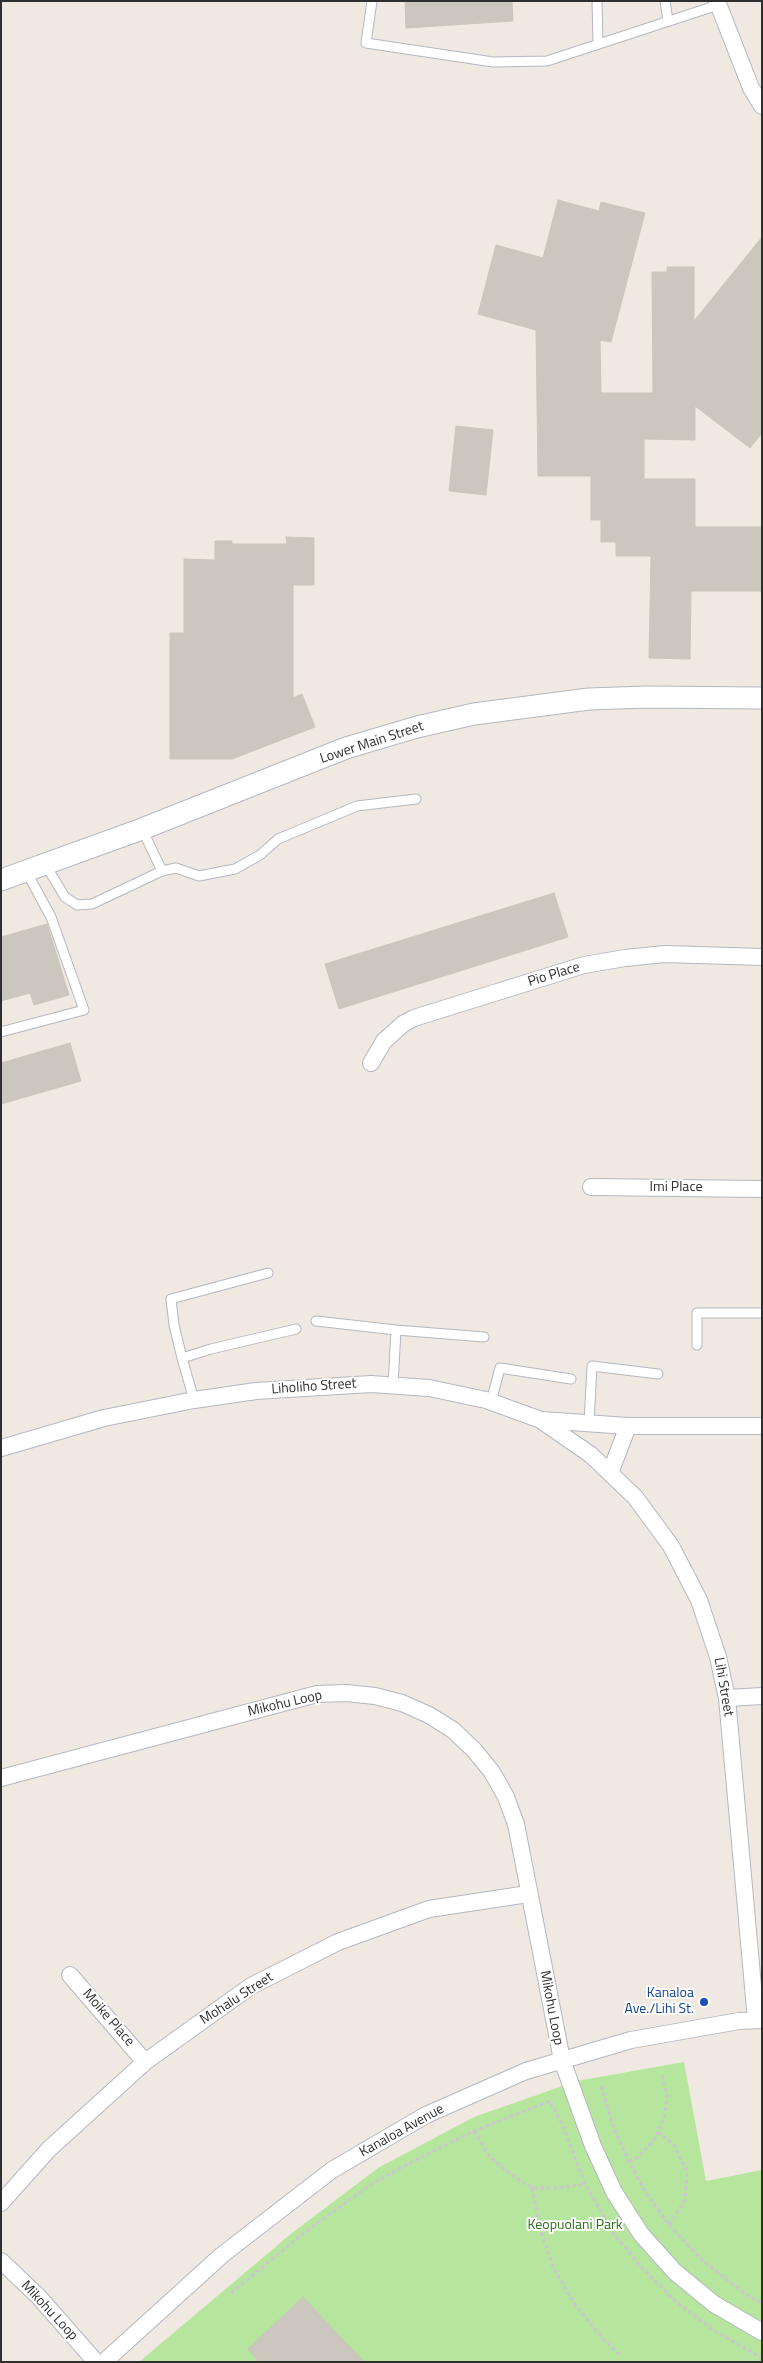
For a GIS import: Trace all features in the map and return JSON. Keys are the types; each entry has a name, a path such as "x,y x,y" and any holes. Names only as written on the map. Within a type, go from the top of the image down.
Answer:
{"street":[{"path":"717,3 751,88 762,106"},
{"name":"Lower Main Street","path":"1,880 142,828 346,748 417,727 474,714 589,699 646,697 762,698"},
{"name":"Pio Place","path":"372,1063 384,1041 403,1024 414,1018 584,965 665,954 762,957"},
{"name":"Imi Place","path":"591,1188 762,1188"},
{"name":"Liholiho Street","path":"1,1448 104,1418 194,1400 256,1391 371,1384 429,1388 491,1402 541,1420 628,1426 762,1426"},
{"name":"Lihi Street","path":"541,1420 591,1455 634,1497 671,1546 699,1600 718,1657 727,1698 759,2020"},
{"path":"610,1473 628,1426"},
{"name":"Mikohu Loop","path":"1,1778 318,1694 346,1693 375,1696 402,1703 453,1730 474,1750 492,1772 506,1797 516,1824 528,1894 562,2060 593,2146 614,2192 641,2234 675,2272 714,2304 762,2332"},
{"path":"727,1698 762,1696"},
{"name":"Mohalu Street","path":"1,2203 49,2149 145,2062 251,1986 338,1942 429,1909 528,1894"},
{"name":"Moike Place","path":"70,1975 145,2062"},
{"name":"Kanaloa Avenue","path":"104,2362 222,2255 332,2170 426,2115 526,2071 631,2040 739,2021 759,2020"},
{"name":"Mikohu Loop","path":"1,2261 38,2296 96,2362"}],"lane":[{"path":"372,1 366,43 493,62 547,61 717,3"},
{"path":"597,1 598,43"},
{"path":"665,1 668,21"},
{"path":"35,867 65,897 76,905 92,904 162,871 176,868 199,876 235,869 260,854 278,839 357,806 416,799"},
{"path":"142,828 162,871"},
{"path":"1,1032 84,1010 35,867"},
{"path":"194,1400 174,1325 171,1299 268,1273"},
{"path":"697,1345 697,1313 762,1314"},
{"path":"316,1321 484,1337"},
{"path":"182,1358 296,1329"},
{"path":"393,1386 396,1330"},
{"path":"589,1423 592,1366 658,1374"},
{"path":"491,1402 500,1368 571,1380"}],"path":[{"path":"629,2162 646,2149 658,2132 666,2107 667,2096 662,2072"},
{"path":"601,2086 613,2126 629,2162 646,2193 669,2225 703,2261 747,2295 762,2303"},
{"path":"231,2293 306,2232 369,2186 418,2157 474,2131 550,2101"},
{"path":"474,2131 488,2156 510,2174 532,2188 559,2188 585,2184"},
{"path":"658,2132 674,2145 687,2171 685,2200 669,2225"},
{"path":"532,2188 540,2230 554,2269 576,2306 603,2339 620,2355"}],"green space":[{"name":"Keopuolani Park","path":"684,2062 706,2181 762,2170 762,2362 139,2362 292,2233 378,2168 474,2117 577,2081"}],"building":[{"path":"405,1 512,1 513,21 406,28"},
{"path":"558,200 599,211 601,202 645,213 611,342 600,340 601,393 653,393 652,272 667,272 667,267 694,267 694,321 762,237 762,433 750,448 695,406 695,440 644,439 644,479 695,479 695,527 762,527 762,591 691,591 690,659 649,658 651,556 616,556 616,542 601,542 601,520 591,520 591,476 538,476 536,330 478,314 496,245 543,258"},
{"path":"456,426 493,430 486,495 449,491"},
{"path":"286,537 314,538 314,585 293,585 293,698 302,694 315,727 232,759 170,759 170,633 184,633 184,559 215,560 215,541 232,541 232,544 287,544"},
{"path":"554,893 568,937 339,1009 325,964"},
{"path":"47,924 69,995 34,1005 30,993 1,1001 1,937"},
{"path":"70,1043 81,1081 1,1104 1,1063"},
{"path":"303,2297 364,2362 259,2362 248,2349"}],"place":[{"name":"Kanaloa Ave./Lihi St.","path":"704,2002"}]}
